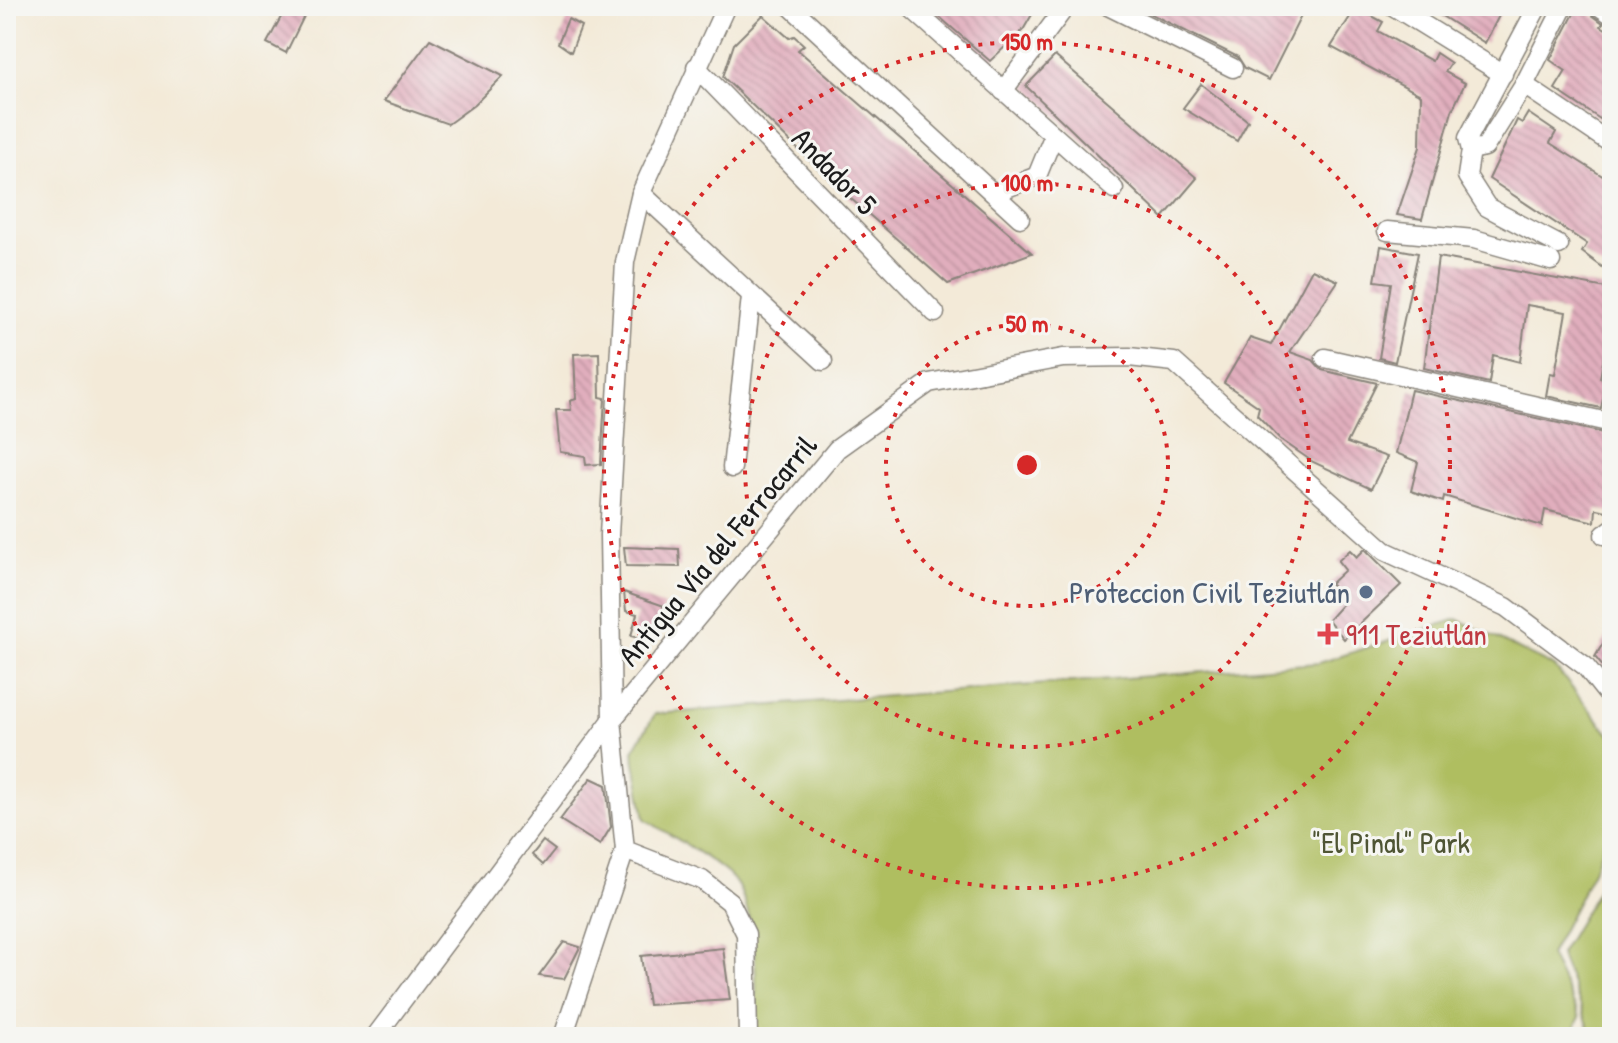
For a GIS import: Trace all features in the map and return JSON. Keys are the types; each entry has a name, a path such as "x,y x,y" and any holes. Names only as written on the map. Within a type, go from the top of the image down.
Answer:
{"street":[{"path":"563,1037 625,850 612,720 610,520 625,262 641,193 726,6"},
{"path":"790,6 1020,218"},
{"path":"909,6 1114,189"},
{"path":"1003,91 1066,6"},
{"path":"1108,6 1233,68"},
{"path":"1393,6 1503,74"},
{"path":"1387,231 1474,239 1555,253 1487,207 1467,176 1471,150 1468,138 1538,6"},
{"path":"1471,150 1485,147 1524,85 1564,6"},
{"path":"1599,6 1612,15"},
{"name":"Andador 5","path":"696,67 935,313"},
{"path":"1524,85 1612,144"},
{"path":"994,193 1037,176 1053,137"},
{"path":"641,193 823,361"},
{"path":"1474,239 1487,207"},
{"path":"732,468 751,297"},
{"name":"Antigua Vía del Ferrocarril","path":"375,1037 612,720 837,449 929,383 1063,358 1129,357 1174,362 1385,551 1506,607 1585,666 1612,700"},
{"path":"1325,358 1612,423"},
{"path":"625,850 702,880 730,902 746,934 748,1037"}],"green space":[{"name":"\"El Pinal\" Park","path":"1457,619 1555,667 1612,737 1612,819 1597,863 1550,955 1580,1017 1570,1037 754,1037 754,951 746,905 738,887 728,874 709,859 645,819 633,751 655,714 1319,663"},
{"path":"1612,866 1612,1037 1585,1037 1591,1032 1560,954"}],"building":[{"path":"287,6 309,6 286,53 267,43"},
{"path":"927,6 1037,6 1023,30 990,61"},
{"path":"1135,6 1296,6 1304,10 1269,80 1245,68 1238,57"},
{"path":"1357,6 1376,6 1370,15 1383,22 1378,31 1432,61 1436,53 1451,63 1445,72 1465,83 1452,111 1422,219 1397,215 1420,147 1421,95 1331,47"},
{"path":"1426,6 1504,6 1485,43"},
{"path":"1578,6 1587,6 1592,15 1603,23 1601,26 1612,33 1612,127 1555,89 1566,71 1550,60"},
{"path":"763,15 789,38 794,36 804,45 798,50 1032,253 948,284 833,183 723,77 734,44"},
{"path":"568,19 581,26 571,52 558,43"},
{"path":"430,39 503,76 474,105 448,124 384,101"},
{"path":"1055,56 1197,178 1163,218 1026,86"},
{"path":"1201,84 1248,121 1237,141 1183,108"},
{"path":"1528,113 1556,132 1550,143 1612,182 1612,260 1605,269 1582,252 1587,244 1489,179 1517,120 1522,123"},
{"path":"1381,246 1418,253 1395,362 1379,358 1391,283 1375,281"},
{"path":"1438,257 1612,289 1612,314 1600,378 1607,381 1601,408 1546,396 1550,373 1555,374 1566,312 1527,305 1520,362 1493,355 1489,383 1424,368"},
{"path":"1312,269 1338,281 1290,352 1313,360 1322,370 1377,383 1347,443 1387,457 1371,489 1313,462 1280,439 1257,415 1259,407 1224,383 1250,338 1271,345"},
{"path":"599,353 600,397 605,398 601,464 586,465 585,456 560,452 556,410 571,410 570,401 576,399 574,354"},
{"path":"1411,390 1612,435 1612,512 1596,509 1595,522 1545,510 1542,526 1444,496 1443,502 1411,491 1418,462 1396,453"},
{"path":"624,547 679,549 680,567 626,566"},
{"name":"Proteccion Civil Teziutlán","path":"1365,549 1401,585 1344,639 1328,620 1346,600 1330,584 1345,570 1338,561 1350,550 1357,557"},
{"path":"624,592 664,606 658,627 651,625 647,640 631,636 637,614 626,611"},
{"path":"1612,628 1612,678 1595,657"},
{"path":"591,778 606,785 611,827 600,845 560,820"},
{"path":"543,841 555,850 543,865 532,855"},
{"path":"564,942 580,947 564,979 539,976"},
{"path":"723,948 730,1000 648,1005 641,956"}],"place":[{"name":"Proteccion Civil Teziutlán","path":"1366,592"},
{"name":"911 Teziutlán","path":"1328,634"}]}
